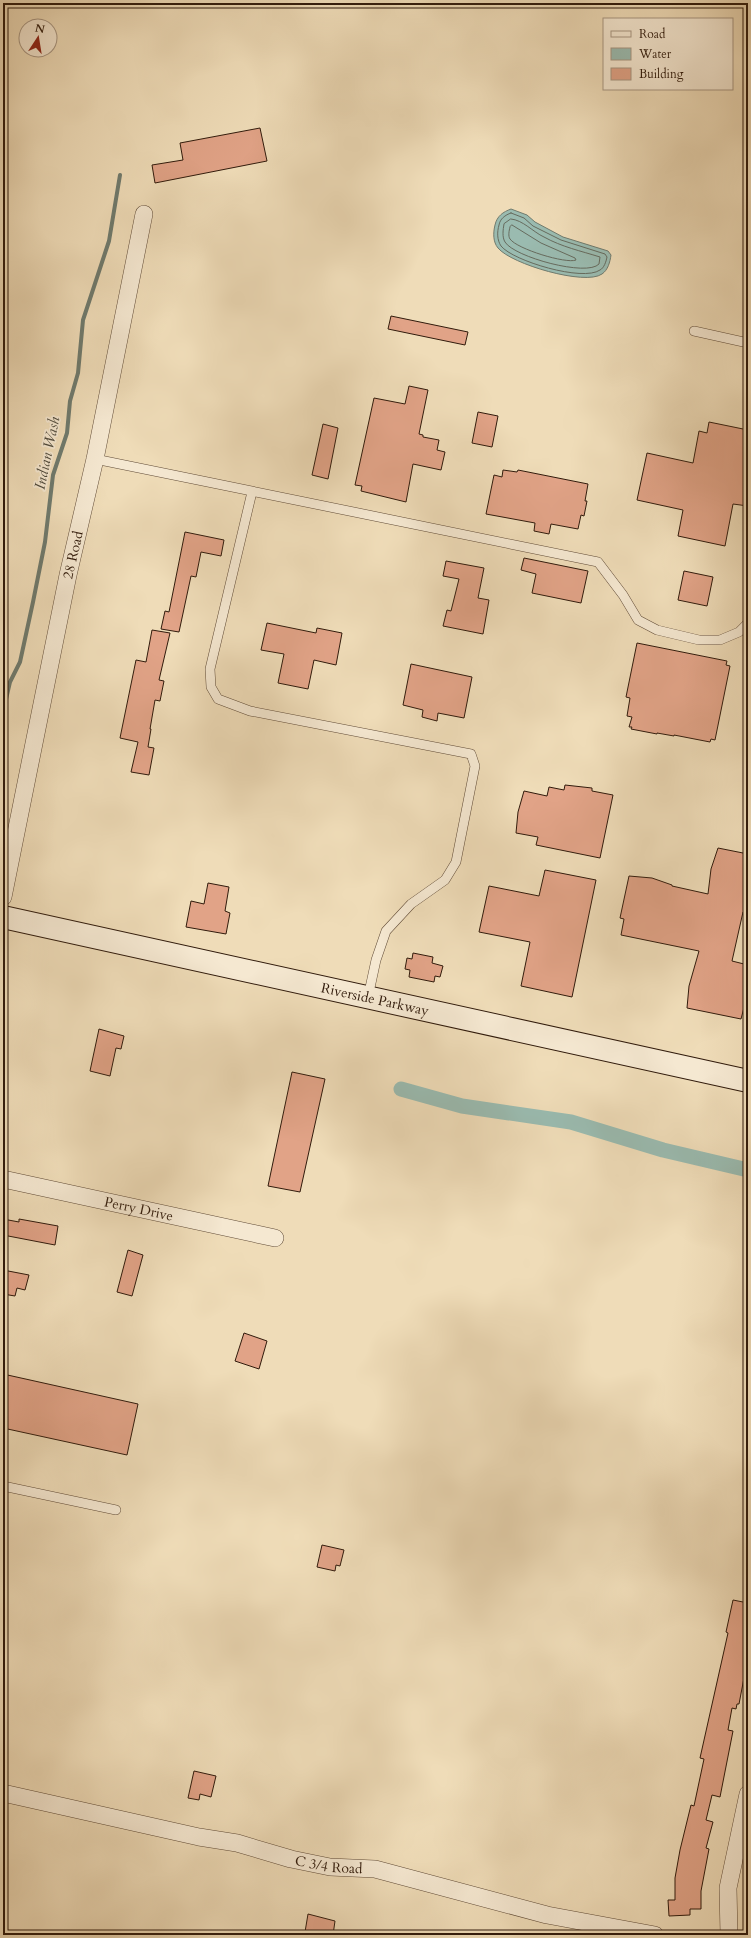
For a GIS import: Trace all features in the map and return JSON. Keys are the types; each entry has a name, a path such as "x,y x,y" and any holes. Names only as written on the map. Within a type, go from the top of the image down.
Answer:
{"main road":[{"name":"Riverside Parkway","path":"3,917 748,1081"}],"street":[{"name":"28 Road","path":"3,897 68,575 95,459 144,214"},
{"name":"Perry Drive","path":"3,1179 275,1238"},
{"name":"C 3/4 Road","path":"3,1793 199,1837 236,1843 297,1861 330,1867 375,1869 547,1915 655,1935"},
{"path":"730,1935 727,1900 728,1888 748,1798"}],"lane":[{"path":"694,331 748,342"},
{"path":"95,459 598,562 623,595 638,620 657,630 700,640 720,640 739,632 748,623"},
{"path":"252,492 210,669 211,687 218,700 250,711 471,754 475,766 456,862 445,880 411,904 386,931 376,960 368,997"},
{"path":"3,1486 116,1510"}],"water":[{"path":"511,209 527,215 535,222 563,237 608,251 611,255 607,268 602,274 593,277 565,275 548,272 506,254 496,246 494,231 499,217"}],"building":[{"path":"260,128 267,161 155,183 152,165 183,160 180,143"},
{"path":"391,316 468,332 465,345 388,329"},
{"path":"409,386 428,390 419,434 423,435 423,437 439,440 437,450 445,452 441,470 413,464 406,502 361,491 362,486 355,485 374,398 405,404"},
{"path":"478,412 498,416 492,447 472,443"},
{"path":"709,422 748,430 748,506 733,504 725,546 678,536 683,510 637,500 647,453 693,463 699,431 707,433"},
{"path":"323,424 338,428 328,479 312,475"},
{"path":"503,470 517,472 518,470 588,484 584,516 581,515 578,529 551,524 549,534 534,531 535,523 486,514 494,475 502,477"},
{"path":"185,532 224,540 221,556 201,552 196,577 191,576 179,632 161,629 165,611 169,612"},
{"path":"524,558 588,571 581,603 532,593 536,574 521,570"},
{"path":"446,561 484,568 478,598 489,600 483,634 443,626 447,610 451,611 459,579 443,576"},
{"path":"684,571 713,577 707,606 678,600"},
{"path":"267,623 316,633 317,628 342,633 336,665 314,660 308,689 278,683 284,654 261,650"},
{"path":"152,630 170,633 159,680 164,681 160,701 155,700 150,729 148,747 154,748 149,775 131,772 138,742 120,738 136,660 146,662"},
{"path":"637,643 727,661 726,665 730,666 715,740 711,739 710,742 674,735 657,734 631,729 632,727 629,727 632,717 627,716 630,698 626,697"},
{"path":"411,664 472,677 464,718 438,713 437,721 422,717 423,710 403,705"},
{"path":"565,785 592,788 592,791 613,795 600,858 536,845 538,837 516,833 518,812 524,791 547,796 549,787 564,790"},
{"path":"718,848 748,854 748,913 743,912 732,961 748,965 748,992 741,1019 687,1008 689,986 699,951 621,935 624,919 620,918 629,876 652,878 672,886 708,894 711,869"},
{"path":"545,870 596,880 572,997 521,986 530,942 479,932 489,886 539,896"},
{"path":"208,883 229,887 225,911 230,913 226,934 186,927 191,901 204,904"},
{"path":"413,953 433,957 432,963 443,966 440,977 435,976 434,982 409,977 410,970 405,969 407,958 412,959"},
{"path":"99,1029 124,1036 121,1049 116,1048 110,1076 90,1071"},
{"path":"292,1072 325,1079 300,1192 268,1186"},
{"path":"3,1219 19,1222 19,1219 58,1226 55,1245 3,1235"},
{"path":"128,1250 143,1255 132,1296 117,1292"},
{"path":"3,1270 29,1275 25,1290 17,1288 15,1296 3,1294"},
{"path":"244,1333 267,1341 259,1369 235,1361"},
{"path":"3,1374 138,1404 127,1455 3,1428"},
{"path":"322,1545 344,1550 340,1566 336,1565 335,1571 317,1567"},
{"path":"733,1600 748,1603 748,1657 739,1704 737,1704 736,1709 732,1708 728,1730 733,1731 720,1797 712,1795 706,1820 713,1822 706,1848 709,1849 701,1891 701,1909 690,1909 690,1915 669,1916 668,1900 675,1900 675,1878 680,1850 691,1805 694,1806 704,1759 700,1758 728,1633 726,1632"},
{"path":"194,1771 216,1776 211,1797 200,1794 199,1800 188,1798"},
{"path":"308,1914 335,1921 333,1935 305,1932"}],"waterway":[{"name":"Indian Wash","path":"3,712 10,682 20,662 45,542 53,475 67,433 70,401 78,373 83,320 109,241 120,175"},
{"path":"401,1089 462,1106 571,1122 663,1150 748,1170"}]}
